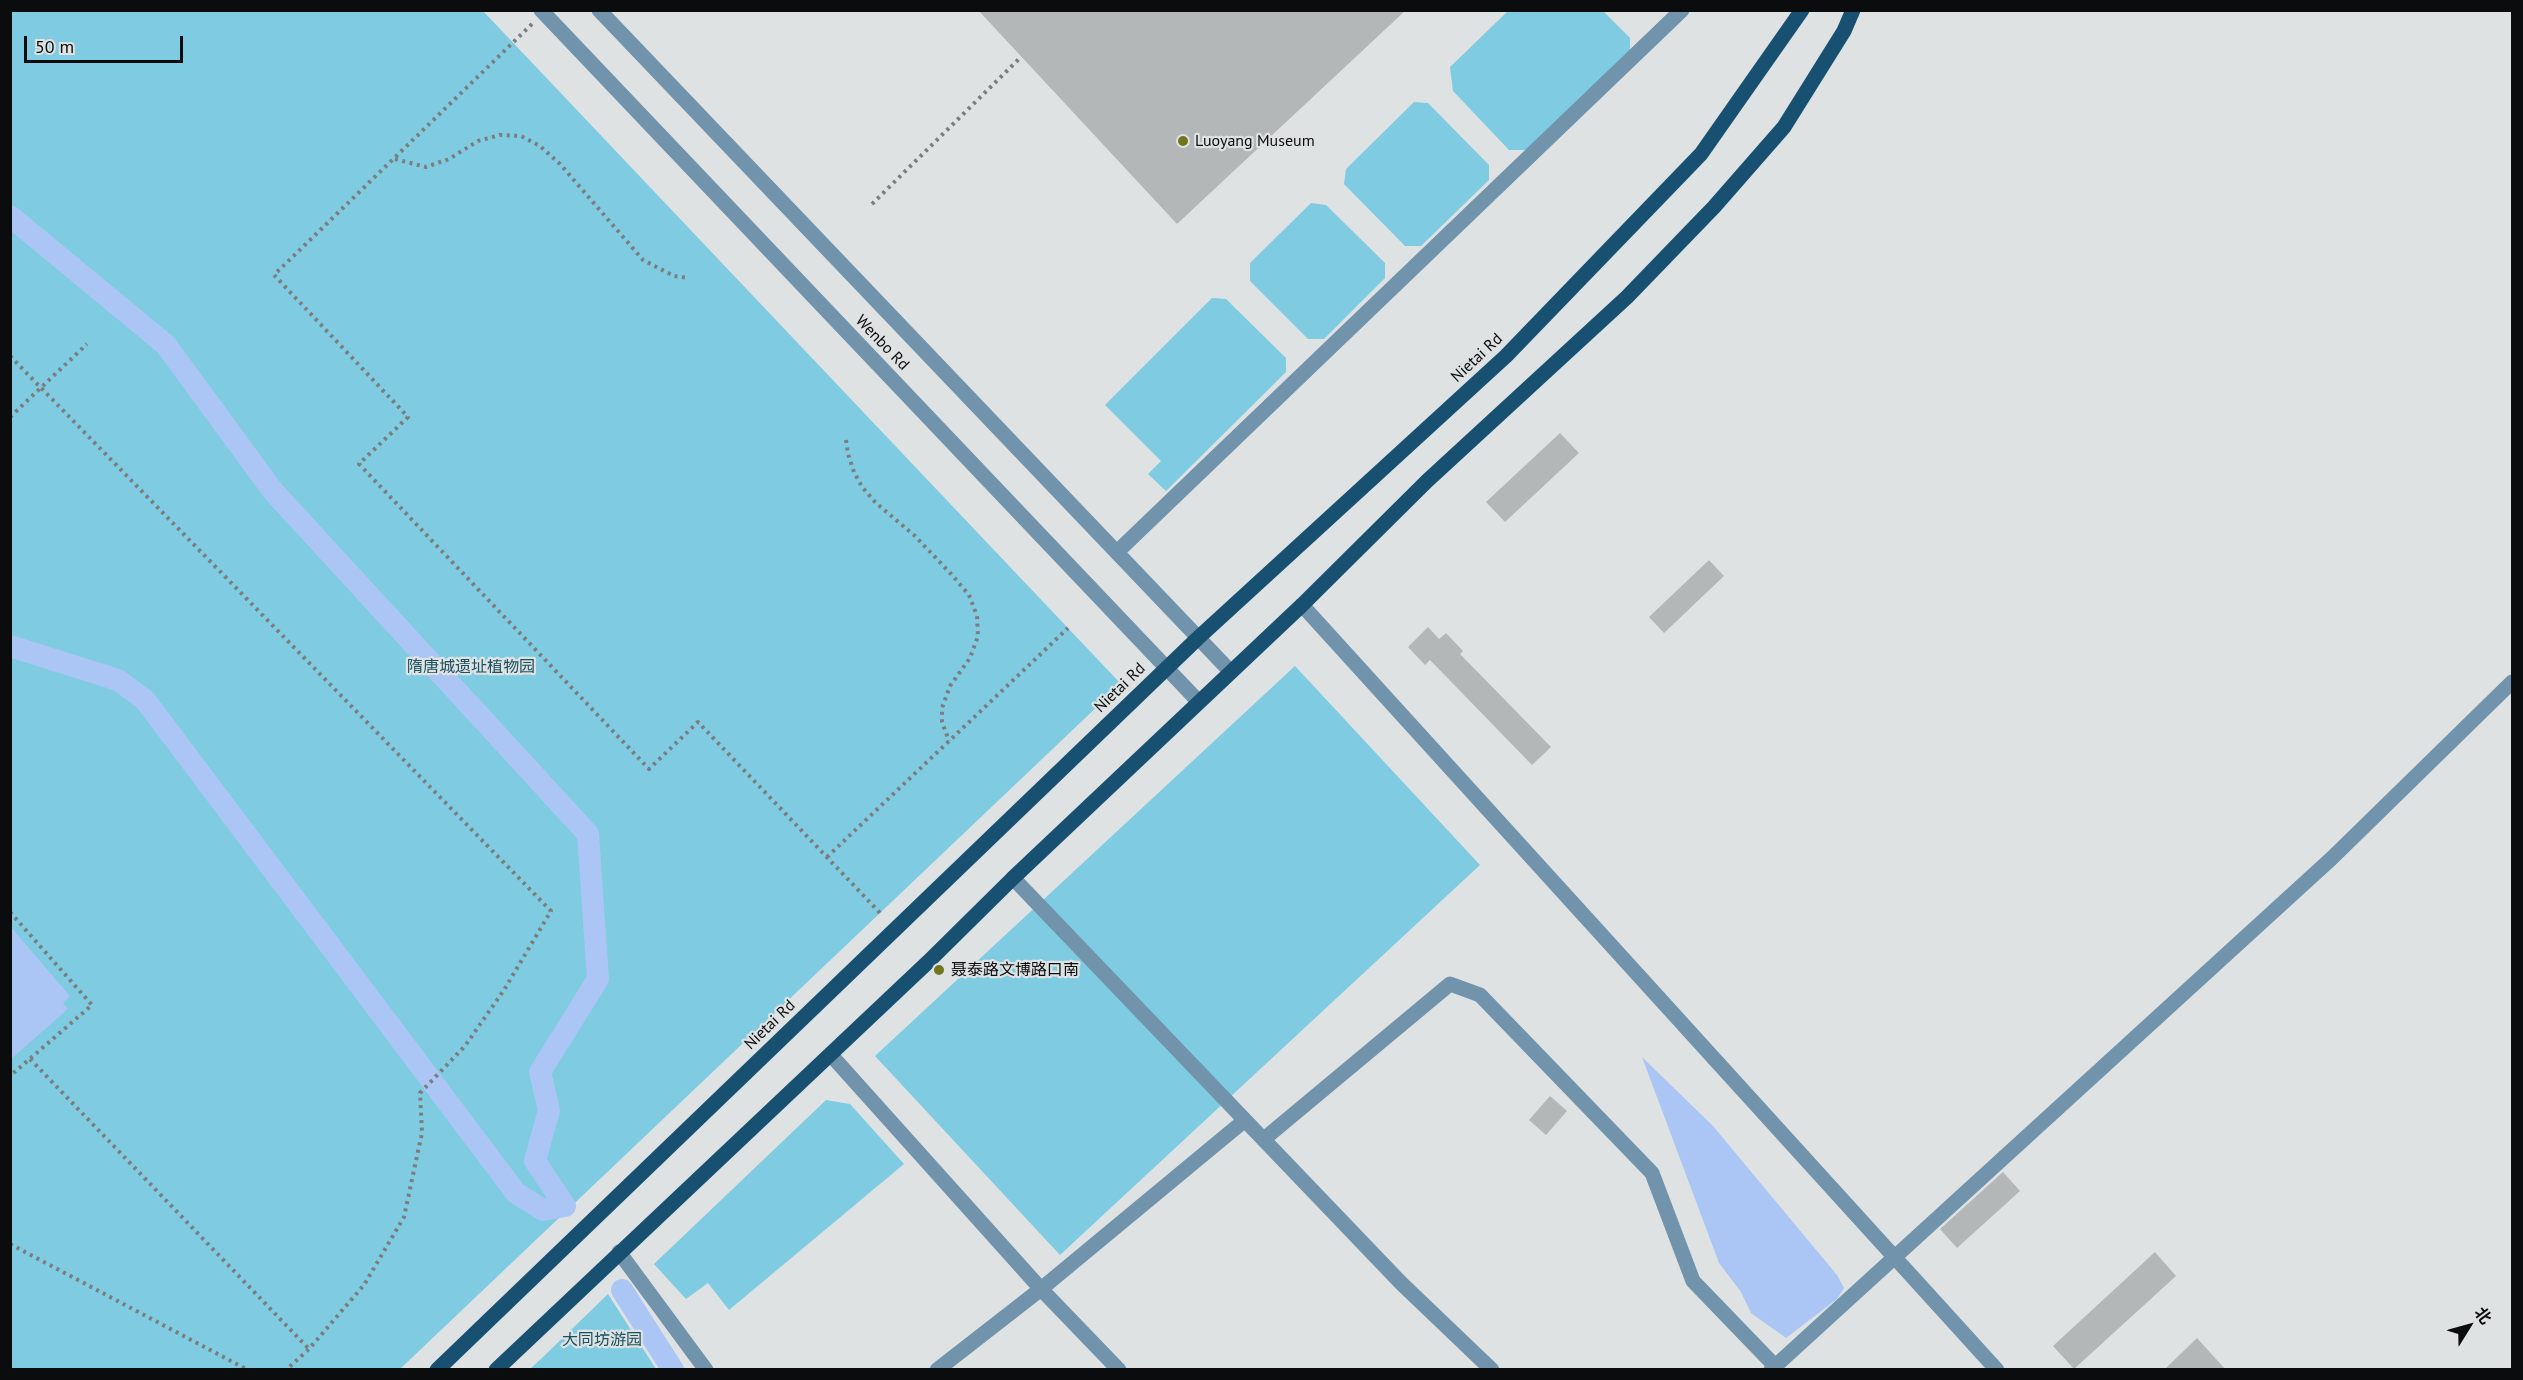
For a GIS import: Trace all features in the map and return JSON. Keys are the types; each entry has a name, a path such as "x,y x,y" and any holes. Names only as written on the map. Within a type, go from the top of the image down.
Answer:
{"main road":[{"name":"Nietai Rd","path":"437,1370 1198,638 1506,356 1701,154 1802,10"},
{"path":"496,1370 831,1055 1198,701 1302,605 1427,481 1627,297 1714,207 1784,127 1844,31 1853,10"}],"street":[{"name":"Wenbo Rd","path":"599,10 1230,671"},
{"path":"1117,552 1682,10"},
{"name":"Wenbo Rd","path":"542,12 1198,701"},
{"path":"1302,605 1997,1370"},
{"path":"1263,1139 1450,984 1480,995 1652,1173 1693,1281 1773,1368 2332,858 2512,682"},
{"path":"1013,878 1401,1283 1492,1370"},
{"path":"831,1055 1041,1289 1119,1370"},
{"path":"937,1370 1041,1289 1245,1120"},
{"path":"619,1252 706,1370"}],"path":[{"path":"542,12 395,159 273,275 408,417 359,464 649,769 698,722 896,930"},
{"path":"872,204 1022,57"},
{"path":"395,159 426,167 449,159 478,141 500,135 521,136 540,146 560,164 643,260 674,276 688,278"},
{"path":"10,417 87,344"},
{"path":"10,356 551,911 504,990 465,1046 420,1093 422,1133 404,1217 364,1285 309,1349 286,1370"},
{"path":"846,440 854,472 862,486 876,503 915,536 952,575 969,596 977,616 978,636 970,658 950,686 942,708 942,722 949,741"},
{"path":"826,857 1068,628"},
{"path":"10,912 92,1005 10,1076"},
{"path":"30,1059 309,1349"},
{"path":"10,1244 248,1370"}],"green space":[{"name":"隋唐城遗址植物园","path":"10,11 483,11 1121,684 400,1369 11,1369"},
{"path":"1508,11 1603,11 1630,38 1630,50 1527,150 1509,150 1453,91 1450,67"},
{"path":"1414,102 1428,103 1489,165 1489,180 1421,246 1405,246 1344,184 1346,169"},
{"path":"1311,203 1326,205 1385,263 1385,278 1324,339 1308,339 1250,281 1250,263"},
{"path":"1212,298 1226,299 1286,358 1286,372 1166,491 1148,474 1161,461 1105,405"},
{"path":"1295,666 1480,865 1060,1255 875,1056"},
{"path":"826,1100 850,1104 904,1164 729,1310 708,1283 686,1299 654,1264"},
{"name":"大同坊游园","path":"608,1294 656,1369 530,1369 542,1358"}],"shaded area":[{"path":"10,926 70,996 63,1003 68,1009 11,1059"},
{"path":"1642,1057 1713,1126 1837,1275 1844,1288 1837,1299 1786,1338 1751,1313 1741,1292 1719,1263"}],"building":[{"name":"Luoyang Museum","path":"978,10 1406,10 1177,224"},
{"path":"1560,433 1579,453 1505,522 1486,502"},
{"path":"1709,560 1724,576 1664,633 1649,617"},
{"path":"1428,627 1439,639 1446,633 1463,651 1460,654 1551,747 1532,765 1430,660 1425,665 1408,647"},
{"path":"1550,1096 1567,1111 1546,1135 1529,1120"},
{"path":"2003,1172 2020,1191 1957,1248 1940,1229"},
{"path":"2155,1252 2176,1276 2074,1369 2053,1346"},
{"path":"2197,1338 2226,1370 2164,1370"}],"waterway":[{"path":"10,216 166,345 273,491 588,834 598,979 540,1072 549,1110 535,1161 565,1206 543,1210 516,1193 145,700 118,680 10,646"},
{"path":"622,1290 673,1370"}],"place":[{"name":"Luoyang Museum","path":"1183,141"},
{"name":"聂泰路文博路口南","path":"939,970"}]}
